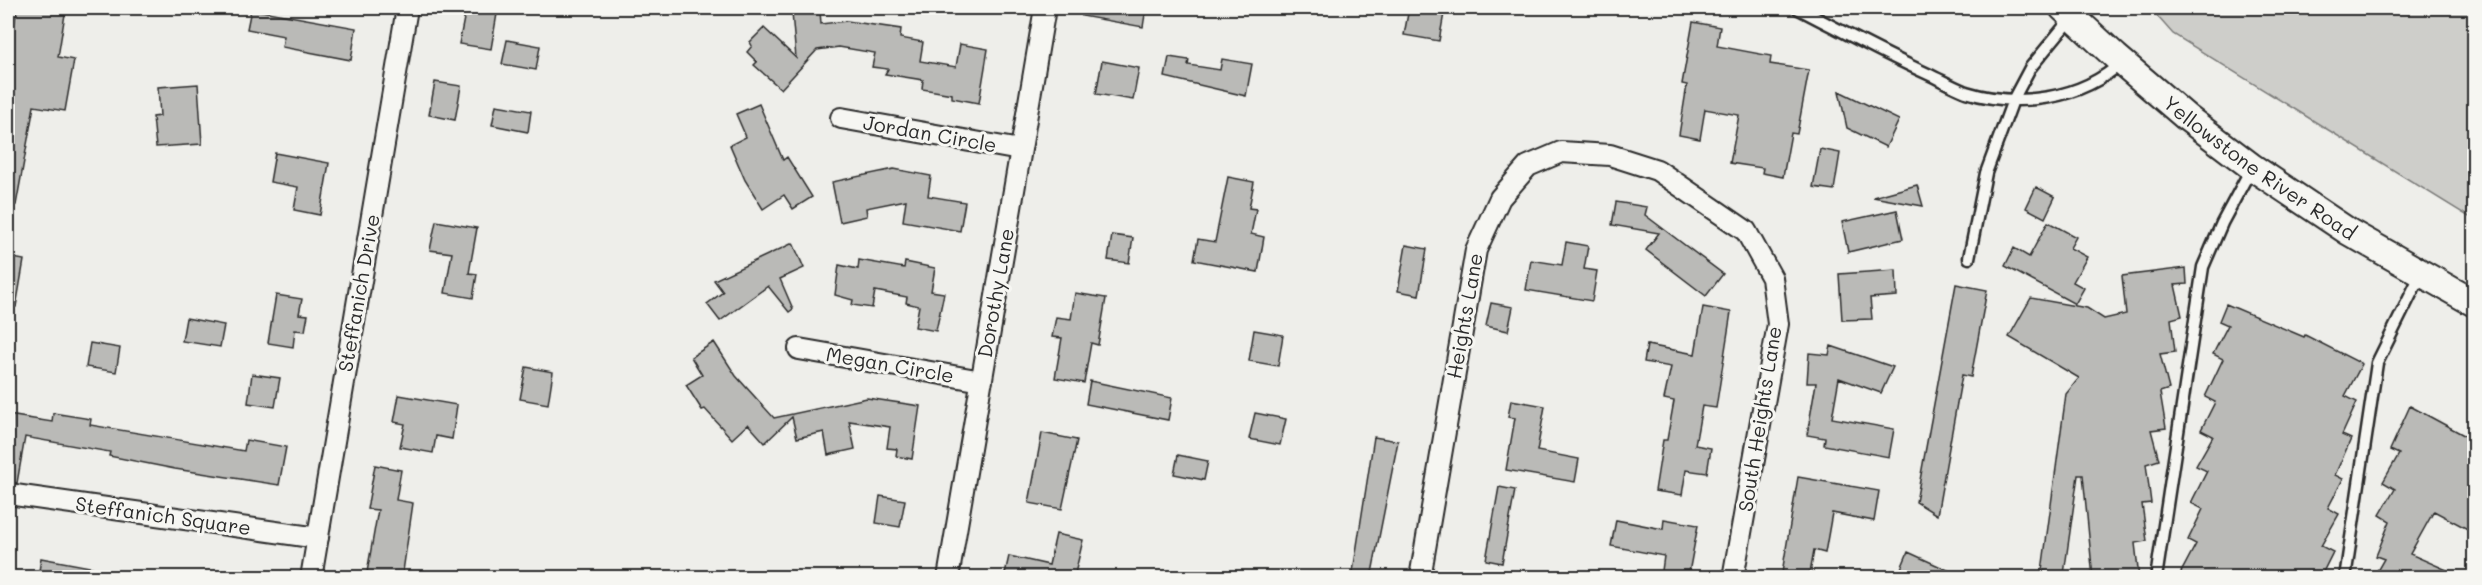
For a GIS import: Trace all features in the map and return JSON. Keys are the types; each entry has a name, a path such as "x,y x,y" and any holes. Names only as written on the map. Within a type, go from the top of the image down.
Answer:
{"street":[{"name":"Steffanich Drive","path":"311,578 407,8"},
{"name":"Dorothy Lane","path":"948,578 1045,8"},
{"name":"Yellowstone River Road","path":"2068,12 2186,117 2252,167 2340,227 2475,303"},
{"name":"Jordan Circle","path":"841,118 1020,150"},
{"name":"Heights Lane","path":"1420,578 1476,250 1500,198 1528,166 1561,152 1610,155 1657,170 1746,231"},
{"name":"South Heights Lane","path":"1733,578 1778,324 1772,278 1746,231"},
{"name":"Megan Circle","path":"799,349 982,381"},
{"name":"Steffanich Square","path":"8,494 318,538"}],"lane":[{"path":"1797,8 1966,92 2013,100 2049,98 2070,93 2112,71 2122,62"},
{"path":"1969,258 1986,173 2013,100 2030,68 2068,12"},
{"path":"2156,578 2203,267 2222,223 2252,167"},
{"path":"2345,578 2377,363 2421,274"}],"shaded area":[{"path":"2150,8 2474,8 2474,220 2173,34"}],"building":[{"path":"17,8 66,8 58,57 74,60 65,111 34,106 16,205 8,205 8,60"},
{"path":"466,8 498,8 491,49 459,44"},
{"path":"1083,8 1146,8 1143,27 1082,16"},
{"path":"1409,8 1445,8 1439,41 1404,35"},
{"path":"251,9 356,28 351,60 282,47 284,36 247,29"},
{"path":"820,11 821,24 847,21 901,29 900,38 923,42 920,61 956,67 960,44 988,49 979,103 952,98 952,94 922,89 923,80 885,74 888,69 872,67 875,53 839,47 817,50 781,89 754,65 757,62 747,52 752,46 750,42 764,28 796,58 792,13"},
{"path":"1693,22 1720,27 1717,46 1771,56 1770,64 1809,70 1797,134 1791,133 1783,177 1762,173 1763,168 1730,163 1739,115 1705,109 1700,139 1679,135 1687,85 1682,84"},
{"path":"507,40 540,46 536,70 502,64"},
{"path":"1169,57 1189,60 1188,65 1220,70 1222,59 1252,64 1246,96 1165,77"},
{"path":"1102,61 1139,68 1133,100 1096,94"},
{"path":"435,82 461,86 455,120 429,115"},
{"path":"198,84 202,144 156,147 153,117 160,116 158,87"},
{"path":"1839,91 1899,120 1886,147 1847,128"},
{"path":"759,104 783,160 787,157 812,197 793,209 784,195 763,209 745,180 730,145 746,137 736,114"},
{"path":"496,105 531,111 528,132 492,125"},
{"path":"1820,149 1840,153 1834,190 1813,187"},
{"path":"275,153 329,163 320,215 294,210 298,187 270,182"},
{"path":"894,169 931,176 928,196 965,202 960,231 903,221 906,200 866,208 867,216 840,222 832,182"},
{"path":"1228,177 1254,182 1249,208 1256,209 1251,234 1264,237 1258,272 1194,260 1198,239 1215,242"},
{"path":"1917,185 1923,206 1873,197"},
{"path":"2036,187 2055,197 2045,218 2026,208"},
{"path":"1616,202 1647,207 1645,215 1723,274 1706,296 1646,250 1659,233 1612,225"},
{"path":"1897,210 1903,239 1848,252 1842,222"},
{"path":"436,221 477,228 469,273 477,274 473,298 445,293 452,253 430,250"},
{"path":"2048,222 2076,237 2070,248 2087,257 2073,282 2084,288 2075,304 2005,266 2014,248 2029,257"},
{"path":"1112,235 1133,238 1129,263 1108,260"},
{"path":"1566,242 1588,246 1584,269 1597,271 1592,301 1526,290 1531,260 1562,265"},
{"path":"793,243 804,268 780,279 793,309 789,312 768,286 720,321 707,304 723,292 714,280"},
{"path":"1406,245 1427,249 1419,295 1398,291"},
{"path":"8,257 24,260 16,307 8,306"},
{"path":"859,260 904,268 905,262 935,268 931,291 944,293 936,331 915,327 919,306 906,303 907,297 875,291 872,308 852,305 853,300 835,295 839,265 858,269"},
{"path":"2186,268 2187,284 2175,285 2182,316 2171,319 2175,352 2160,354 2169,389 2160,392 2166,428 2151,430 2159,460 2146,464 2151,503 2142,504 2147,541 2135,543 2139,578 2093,578 2083,475 2078,475 2064,574 2042,571 2066,394 2079,378 2009,337 2031,298 2087,308 2104,319 2126,314 2122,276"},
{"path":"1896,270 1897,296 1870,298 1872,319 1842,320 1839,274"},
{"path":"1956,284 1987,290 1971,377 1962,375 1937,515 1916,502"},
{"path":"1075,293 1106,298 1098,345 1091,343 1084,383 1055,378 1062,338 1052,337 1056,317 1071,319"},
{"path":"276,295 302,299 299,314 308,315 305,331 295,330 293,347 268,343"},
{"path":"1491,303 1513,307 1508,331 1486,326"},
{"path":"2226,304 2304,337 2305,335 2362,364 2345,396 2357,402 2342,435 2351,439 2335,475 2343,479 2328,508 2339,514 2321,546 2333,552 2320,578 2178,578 2196,544 2188,540 2203,509 2191,503 2207,471 2196,466 2213,436 2201,430 2215,402 2205,397 2223,359 2213,354 2228,325 2219,321"},
{"path":"1703,307 1731,312 1716,408 1702,406 1695,445 1711,448 1707,473 1686,470 1682,495 1655,491 1663,440 1667,440 1674,401 1664,399 1671,367 1644,362 1647,345 1695,354"},
{"path":"186,318 224,325 220,347 182,341"},
{"path":"1254,330 1283,335 1278,366 1249,361"},
{"path":"714,342 736,376 774,418 867,398 920,406 912,459 896,456 897,449 887,448 890,427 849,421 855,449 828,455 824,432 797,438 792,417 765,443 748,424 732,439 705,409 702,410 686,385 702,375 691,357"},
{"path":"90,343 120,348 116,372 86,367"},
{"path":"1831,346 1893,367 1881,393 1839,378 1832,418 1894,429 1889,457 1824,445 1825,438 1807,435 1816,383 1807,383 1809,353 1829,355"},
{"path":"526,367 553,372 548,404 520,399"},
{"path":"252,374 280,378 275,407 248,403"},
{"path":"1090,381 1172,398 1168,420 1086,404"},
{"path":"399,395 457,405 452,439 436,436 433,453 400,447 405,424 394,422"},
{"path":"1511,400 1545,406 1537,451 1579,459 1575,482 1506,470 1515,418 1508,417"},
{"path":"2410,406 2475,441 2475,533 2434,511 2410,554 2465,578 2373,578 2384,559 2376,556 2390,521 2380,515 2395,489 2383,482 2399,454 2390,450"},
{"path":"53,413 91,419 90,425 244,451 246,440 286,447 279,485 175,469 109,456 110,452 25,437 17,483 8,482 8,415 52,422"},
{"path":"1255,413 1286,419 1280,445 1249,439"},
{"path":"1042,433 1077,440 1062,509 1029,503"},
{"path":"1374,437 1398,441 1371,578 1352,578"},
{"path":"1178,455 1208,461 1204,480 1174,474"},
{"path":"375,465 401,470 396,500 413,503 402,578 366,578 378,510 367,509"},
{"path":"1798,477 1879,491 1874,521 1832,513 1825,553 1814,550 1809,578 1782,573"},
{"path":"1499,487 1515,490 1502,563 1486,560"},
{"path":"880,496 905,500 900,527 876,523"},
{"path":"1664,519 1698,525 1688,578 1661,578 1664,556 1611,546 1616,520 1663,529"},
{"path":"1056,534 1083,540 1074,578 1004,578 1009,556 1049,565"},
{"path":"1908,552 1965,578 1897,578"},
{"path":"41,558 101,569 100,578 38,578"}]}
